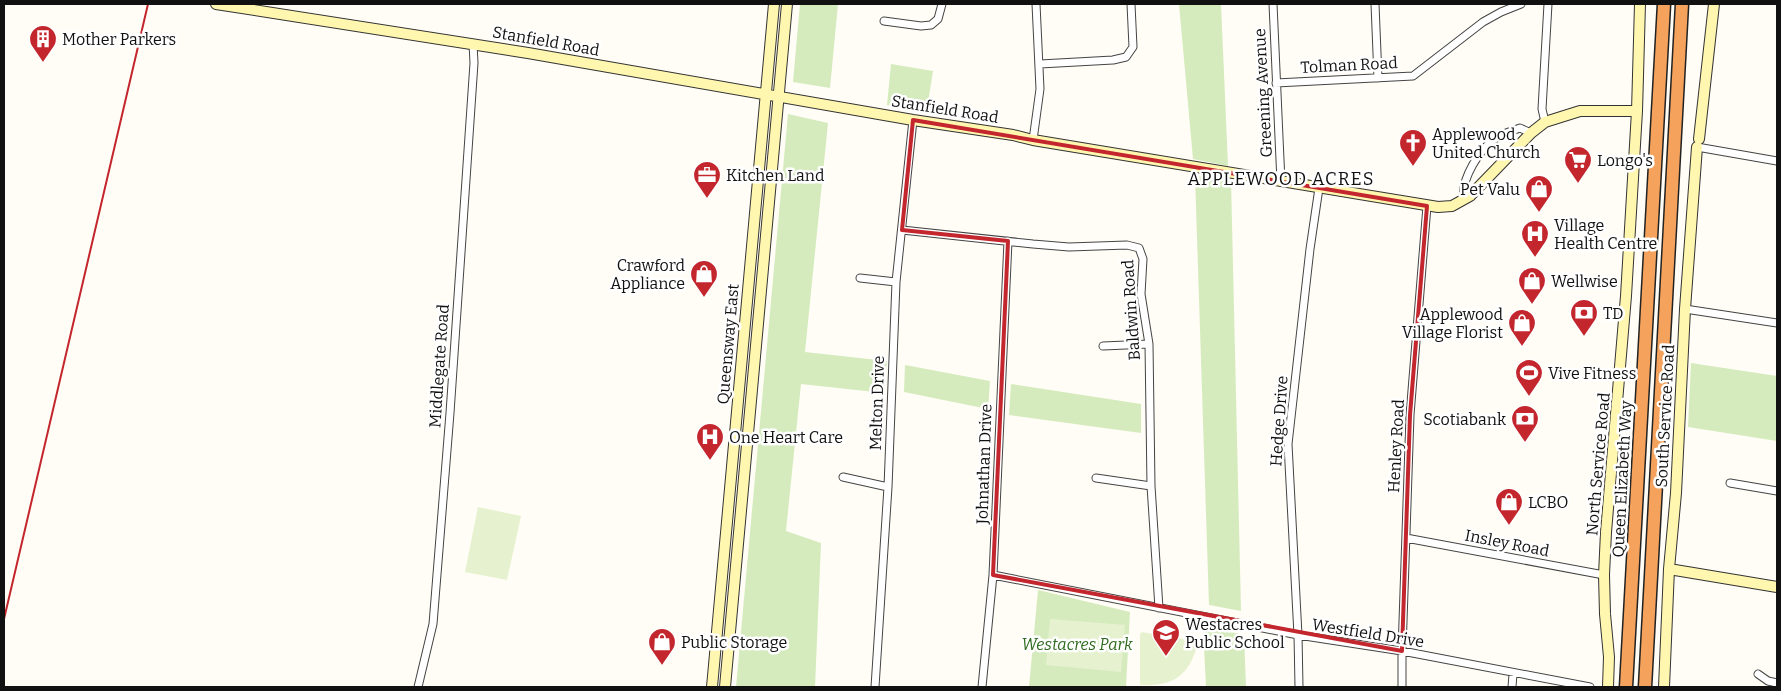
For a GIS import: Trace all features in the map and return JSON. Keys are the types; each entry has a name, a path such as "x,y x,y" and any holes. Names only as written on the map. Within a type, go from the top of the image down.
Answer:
{"highway":[{"name":"Queen Elizabeth Way","path":"1626,687 1664,4"},
{"path":"1645,687 1682,4"}],"main road":[{"name":"Stanfield Road","path":"216,4 473,44 913,120 1446,208 1464,200 1478,189 1531,133 1545,122 1580,111 1636,110"},
{"name":"Queensway East","path":"712,687 774,4"},
{"name":"Queensway East","path":"726,687 787,4"},
{"name":"North Service Road","path":"1608,687 1609,656 1604,575 1606,532 1627,288 1640,4"},
{"name":"South Service Road","path":"1664,687 1669,569 1676,493 1685,309 1698,143 1714,4"},
{"path":"1669,569 1777,587"}],"street":[{"path":"884,20 925,26 931,25 938,19 942,4"},
{"path":"1033,140 1040,89 1036,4"},
{"path":"1040,64 1113,60 1126,57 1133,47 1131,4"},
{"name":"Greening Avenue","path":"1272,4 1281,182"},
{"path":"1375,4 1378,78"},
{"name":"Tolman Road","path":"1276,83 1414,76 1483,22 1521,4"},
{"path":"1545,122 1542,110 1548,4"},
{"name":"Middlegate Road","path":"418,687 433,624 474,63 473,44"},
{"name":"Melton Drive","path":"875,687 888,487 896,282 913,120"},
{"path":"1464,200 1463,194 1466,180 1482,151 1496,138 1514,130 1520,128 1531,133"},
{"path":"1698,143 1777,162"},
{"name":"Hedge Drive","path":"1299,687 1288,444 1310,248 1319,188"},
{"name":"Henley Road","path":"1402,687 1410,415 1427,206"},
{"name":"Baldwin Road","path":"902,230 1070,247 1127,244 1139,248 1143,259 1141,294 1149,344 1151,486 1159,608"},
{"name":"Johnathan Drive","path":"982,687 993,575 1008,241"},
{"path":"860,278 896,282"},
{"path":"1685,309 1777,323"},
{"path":"1103,346 1149,344"},
{"path":"843,477 888,487"},
{"path":"1096,478 1151,486"},
{"path":"1730,484 1777,491"},
{"name":"Insley Road","path":"1406,538 1604,575"},
{"name":"Westfield Drive","path":"993,575 1298,635 1402,651 1513,674 1590,687"},
{"path":"1512,687 1513,674"},
{"path":"1758,674 1775,685"}],"highlighted area":[{"path":"913,120 1427,206 1410,415 1402,651 993,575 1008,241 902,230"}],"green space":[{"path":"800,4 838,4 830,88 793,82"},
{"path":"1179,4 1221,4 1228,166 1193,159"},
{"path":"891,64 933,71 927,109 887,105"},
{"path":"788,114 828,123 805,352 887,361 884,393 801,384 786,531 821,543 815,687 736,687"},
{"path":"1195,176 1231,180 1241,611 1209,605"},
{"path":"1691,363 1777,376 1777,441 1688,427"},
{"path":"905,365 990,381 988,409 904,392"},
{"path":"1011,384 1141,404 1141,433 1009,415"},
{"path":"478,507 521,516 507,580 465,572"},
{"name":"Westacres Park","path":"1038,590 1130,612 1126,687 1029,687"},
{"path":"1050,619 1125,625 1121,672 1046,665"},
{"path":"1203,626 1244,635 1246,687 1206,687"},
{"path":"1142,632 1198,642 1190,663 1179,677 1162,684 1140,685 1140,634"}],"railway":[{"path":"4,619 148,4"}],"place":[{"name":"Mother Parkers","path":"43,63"},
{"name":"Applewood United Church","path":"1413,167"},
{"name":"Longo's","path":"1578,184"},
{"name":"Kitchen Land","path":"707,199"},
{"name":"Pet Valu","path":"1539,213"},
{"name":"Village Health Centre","path":"1535,258"},
{"name":"Crawford Appliance","path":"704,298"},
{"name":"Wellwise","path":"1532,305"},
{"name":"TD","path":"1584,337"},
{"name":"Applewood Village Florist","path":"1522,347"},
{"name":"Vive Fitness","path":"1529,397"},
{"name":"Scotiabank","path":"1525,443"},
{"name":"One Heart Care","path":"710,461"},
{"name":"LCBO","path":"1509,526"},
{"name":"Westacres Public School","path":"1166,657"},
{"name":"Public Storage","path":"662,666"}],"district":[{"name":"APPLEWOOD ACRES","path":"1281,179"}]}
